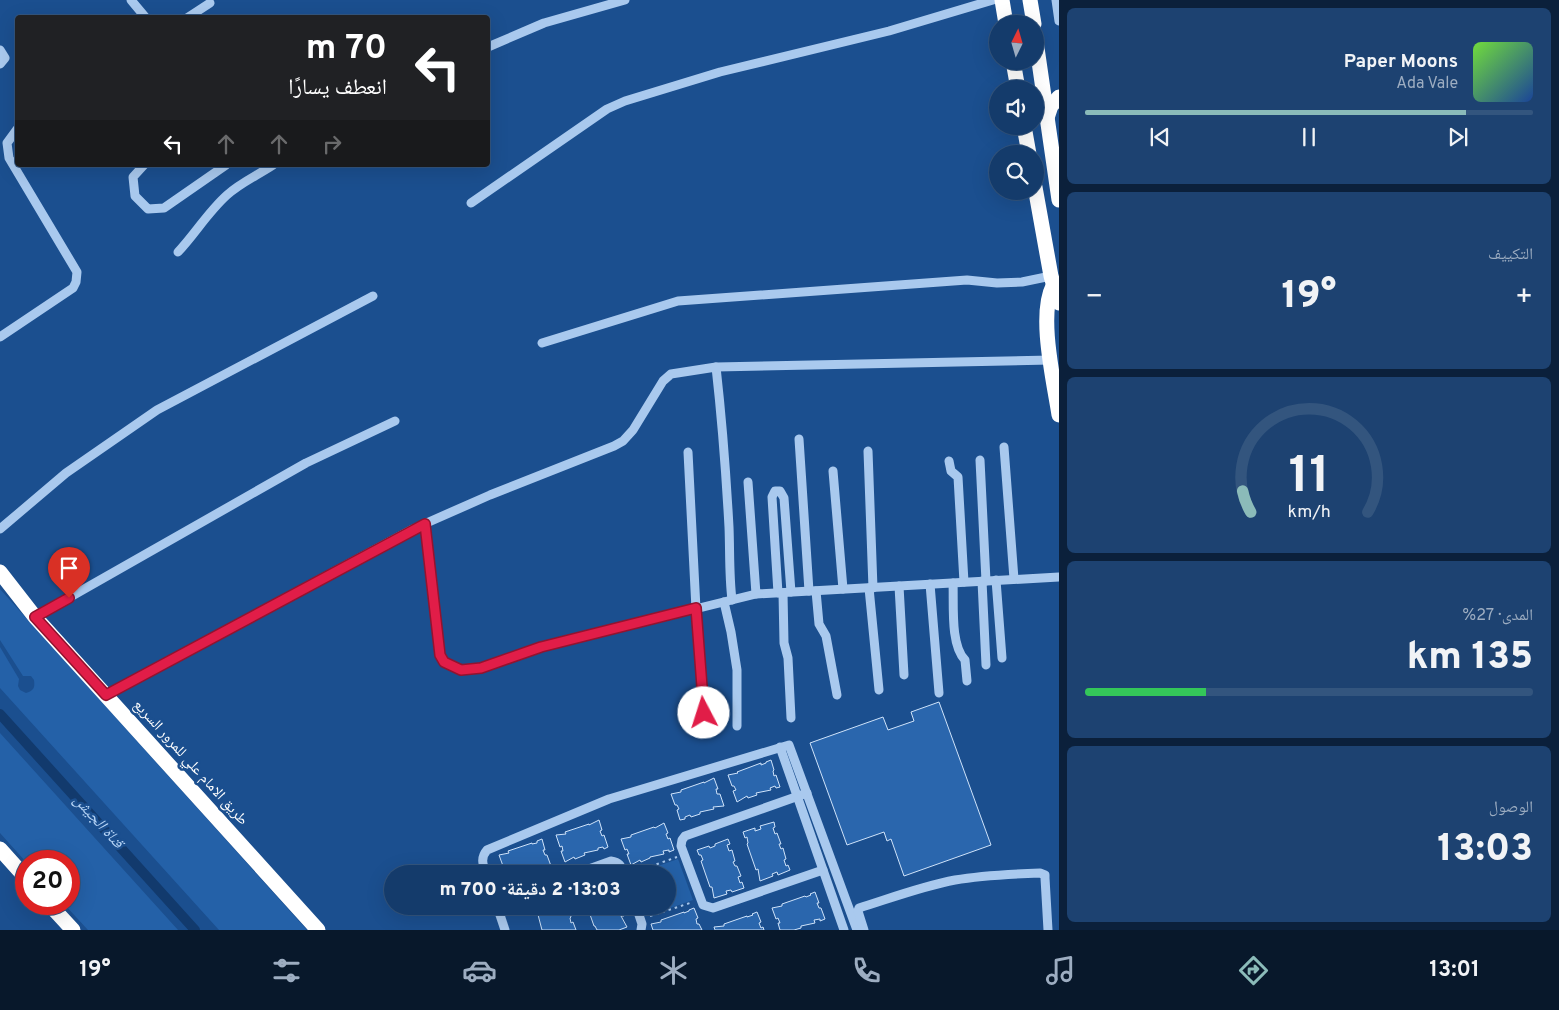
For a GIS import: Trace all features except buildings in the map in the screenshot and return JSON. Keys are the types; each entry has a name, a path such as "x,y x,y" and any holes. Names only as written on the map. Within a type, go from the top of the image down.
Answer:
{"highway":[{"path":"1002,0 1004,15"},
{"path":"1030,0 1032,15"},
{"path":"1040,70 1059,200"},
{"path":"1047,118 1051,106 1059,97"},
{"path":"1037,200 1052,281 1059,303"},
{"path":"1052,281 1047,310 1051,360 1059,415"},
{"name":"طريق الامام علي للمرور السريع","path":"0,572 35,617 318,930"},
{"path":"0,849 15,866"},
{"path":"58,915 69,929"}],"street":[{"path":"131,0 144,15"},
{"path":"490,46 544,24 625,0"},
{"path":"471,203 607,109 625,100 720,72 889,30 993,0"},
{"path":"1056,0 1059,21"},
{"path":"191,15 211,1"},
{"path":"0,50 5,58 0,64"},
{"path":"0,337 73,288 77,272 9,158 7,143 15,132"},
{"path":"142,167 133,177 135,196 148,209 164,208 223,167"},
{"path":"178,252 193,236 207,216 228,194 270,167"},
{"path":"542,343 678,301 967,280 997,283 1052,281"},
{"path":"0,529 66,473 157,410 373,296"},
{"path":"106,695 425,524 490,495 623,441 633,430 663,381 671,374 716,366 1051,360"},
{"path":"716,366 724,431 730,549 728,601 737,670 737,726"},
{"path":"35,617 306,463 395,421"},
{"path":"799,439 812,591 819,624 826,636 837,695"},
{"path":"1004,448 1014,579"},
{"path":"868,451 871,588 879,690"},
{"path":"688,452 696,608 706,731"},
{"path":"980,460 986,665"},
{"path":"949,461 951,471 958,477 964,582"},
{"path":"833,471 843,589"},
{"path":"748,482 756,594"},
{"path":"784,593 772,497 775,491 780,491 784,498 784,593 784,643 788,658 791,718"},
{"path":"425,524 440,655 444,662 461,670 481,668 541,647 756,594 1059,577"},
{"path":"996,580 1002,658"},
{"path":"953,583 955,640 965,660 967,681"},
{"path":"930,584 939,693"},
{"path":"900,586 904,675"},
{"path":"483,865 482,860 487,850 563,817 633,791 780,747 790,746 857,930"},
{"path":"780,747 844,930"},
{"path":"807,793 685,836 681,846 703,905 713,908 823,870"},
{"path":"602,865 616,862 621,865"},
{"path":"864,930 858,911 859,908 954,880 989,875 1040,873 1045,878 1048,930"},
{"path":"500,915 505,930"},
{"path":"639,915 642,924 641,930"}],"path":[{"path":"656,865 685,855"},
{"path":"641,920 701,900"}],"shaded area":[{"path":"0,589 307,930 219,930 0,688 0,647 19,679 18,686 20,690 26,693 32,690 34,680 31,676 23,676 0,640"},
{"path":"0,733 178,930 88,930 74,915 80,915 80,850 15,850 0,833"},
{"path":"678,859 693,900 676,906 676,865 661,865"}],"waterway":[{"name":"قناة الجيش","path":"0,714 195,930"}],"route":[{"path":"69,598 35,617 106,695 425,524 440,655 444,662 461,670 481,668 541,647 696,608 704,713"}]}
